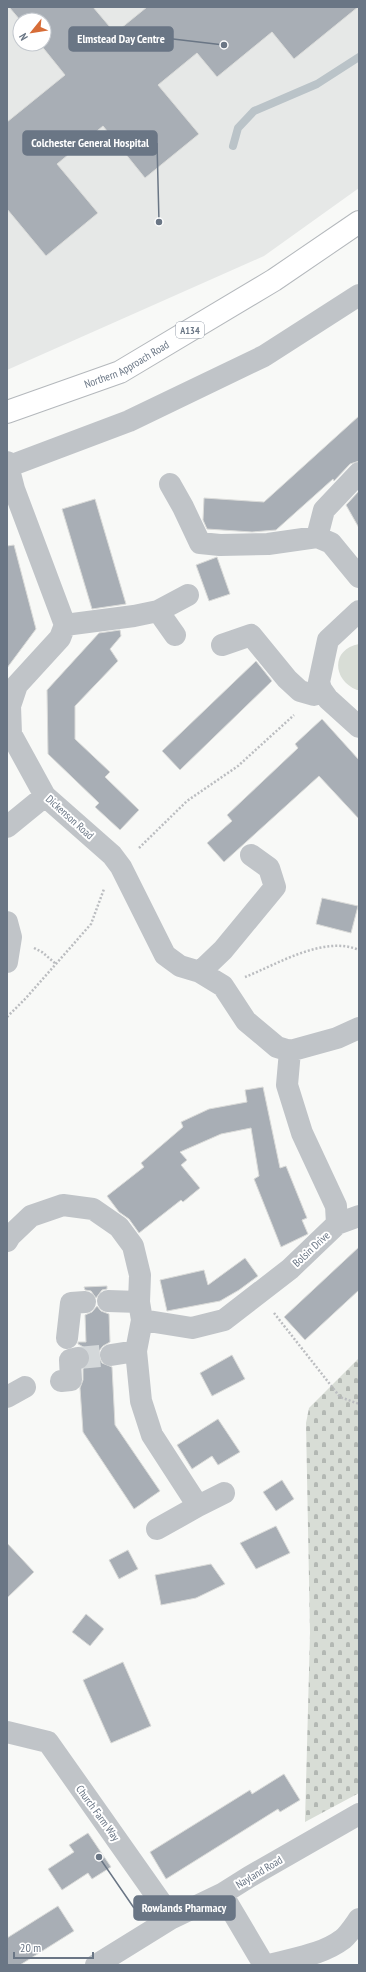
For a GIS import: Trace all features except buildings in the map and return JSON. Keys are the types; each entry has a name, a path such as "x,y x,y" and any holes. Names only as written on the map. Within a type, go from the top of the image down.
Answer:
{"main road":[{"name":"Northern Approach Road","path":"7,412 120,372 274,280 359,222"}],"street":[{"path":"188,595 158,611 134,616 65,625 14,489 7,465 129,421 264,356 359,295"},
{"path":"317,537 324,510 359,473"},
{"path":"170,484 183,507 200,544 268,544 317,537 331,543 359,577"},
{"path":"158,611 175,635"},
{"path":"318,692 321,669 328,640 359,611"},
{"name":"Dickenson Road","path":"65,625 60,638 17,685 10,706 11,734 45,796 112,855 121,867 165,955 180,966 200,972 222,986 246,1020 277,1047 290,1050"},
{"path":"222,645 251,635 287,678 300,691 318,692 359,727"},
{"path":"7,827 45,796"},
{"path":"200,972 222,950 275,887 269,868 251,855"},
{"path":"7,922 11,937 7,962"},
{"path":"290,1050 337,1038 359,1028"},
{"name":"Bolsin Drive","path":"108,1301 192,1328 224,1320 290,1269 338,1224 336,1206 302,1133 287,1085 290,1050"},
{"path":"7,1241 10,1236 31,1216 63,1205 93,1209 119,1227 133,1246 140,1275 140,1311 136,1351 141,1401 152,1435 198,1506"},
{"path":"338,1224 359,1216"},
{"path":"67,1338 72,1303 85,1302"},
{"path":"111,1355 136,1351"},
{"path":"61,1381 71,1380 70,1360 78,1358"},
{"path":"157,1529 224,1493"},
{"name":"Church Farm Way","path":"7,1732 48,1742 172,1918"},
{"name":"Nayland Road","path":"96,1965 172,1918 222,1894 359,1814"},
{"path":"222,1894 264,1965"},
{"path":"269,1965 299,1956 320,1952 343,1938 359,1920"}],"path":[{"path":"7,1017 26,998 91,924 100,897 109,880 158,828 187,801 223,778 255,752 318,692"},
{"path":"222,986 265,969 292,956 338,944 359,950"},
{"path":"259,1293 340,1397 359,1404"}],"shaded area":[{"path":"7,7 359,7 359,188 264,256 7,370"}],"green space":[{"path":"359,644 359,690 357,690 343,679 339,672 338,665 339,658 343,652 350,647"},
{"path":"359,1358 359,1793 305,1822 310,1633 306,1423 309,1408"}],"waterway":[{"path":"233,146 238,128 254,111 317,84 359,57"}],"tunnel":[{"path":"78,1358 111,1355"}],"place":[{"name":"Elmstead Day Centre","path":"224,45"},
{"name":"Colchester General Hospital","path":"159,222"},
{"name":"Rowlands Pharmacy","path":"99,1857"}]}
